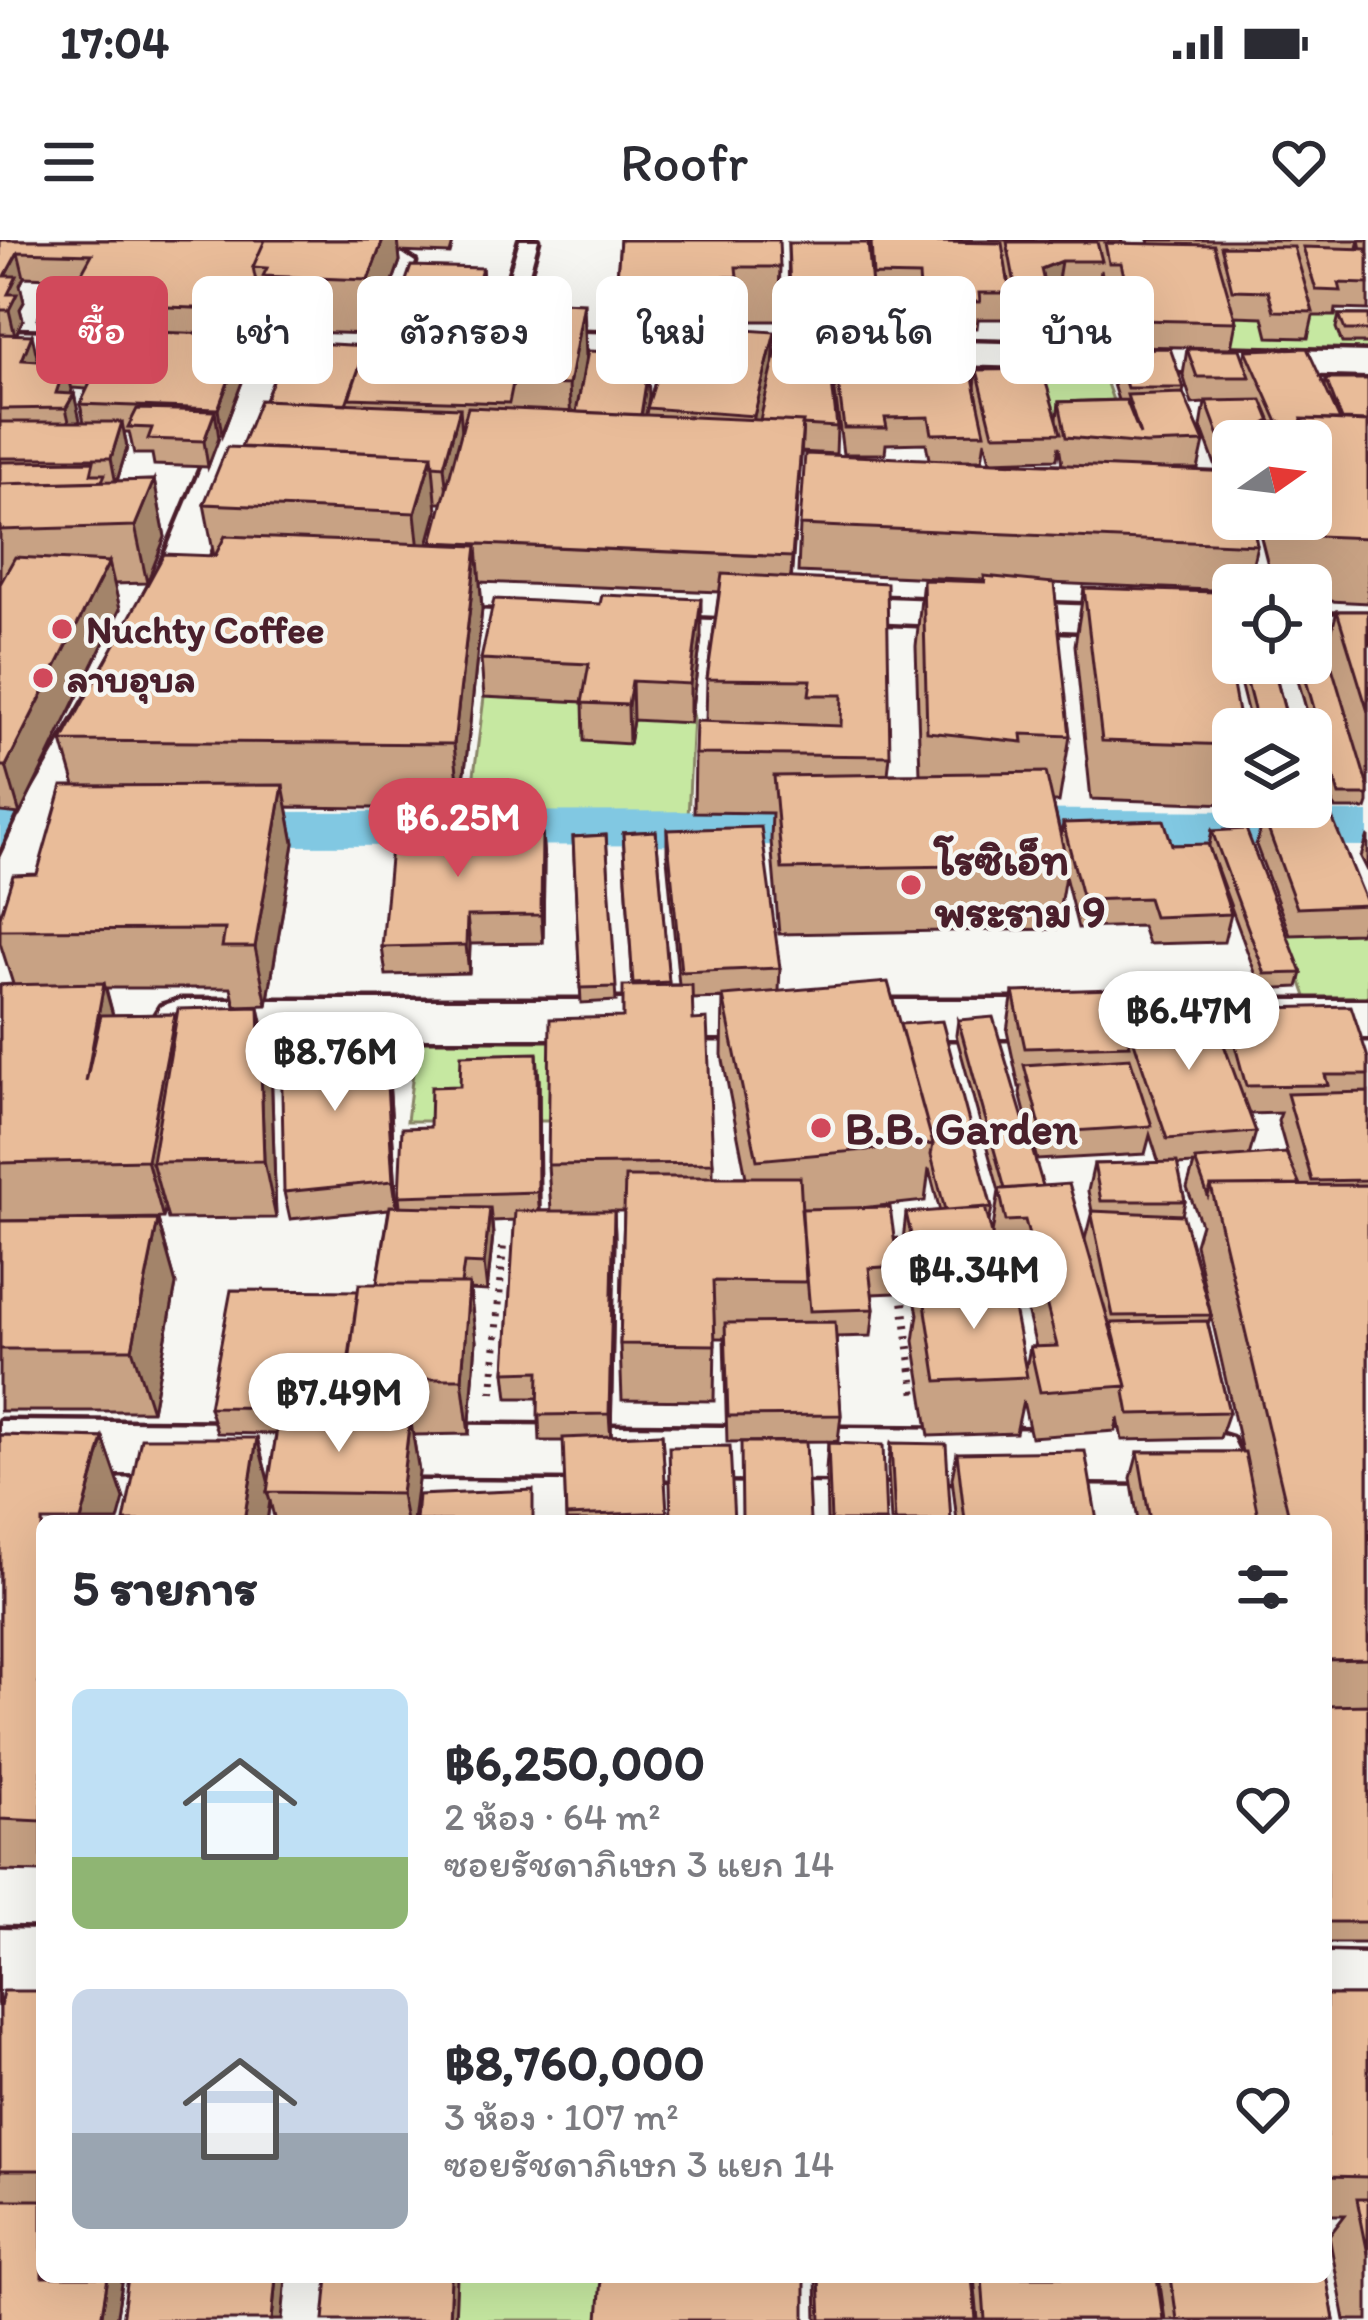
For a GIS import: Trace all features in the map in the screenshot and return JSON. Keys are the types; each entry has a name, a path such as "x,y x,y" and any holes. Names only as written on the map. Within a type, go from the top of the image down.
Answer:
{"street":[{"path":"0,342 192,346"},
{"path":"572,344 1368,364"},
{"path":"0,914 50,803 172,591 256,384"},
{"path":"359,592 1212,623"},
{"path":"1332,628 1368,629"},
{"path":"118,1019 1368,1019"},
{"path":"0,1447 1209,1457"},
{"path":"0,1966 36,1967"},
{"path":"1332,1991 1368,1992"}],"lane":[{"path":"519,276 529,240"},
{"path":"336,248 404,259 399,276"}],"path":[{"path":"895,1237 923,1454"},
{"path":"488,1449 503,1245"}],"green space":[{"path":"1214,312 1368,315 1368,353 1223,350"},
{"path":"976,365 1000,366 1000,384 1107,384 1126,436 966,439 956,384 976,384"},
{"path":"485,690 693,715 688,818 468,821"},
{"path":"1368,920 1368,997 1307,999 1281,927"},
{"path":"418,1032 626,1032 624,1121 407,1121"},
{"path":"455,2283 621,2283 619,2320 452,2320"}],"building":[{"path":"0,240 265,240 253,267 255,276 192,276 192,308 168,307 168,276 80,276 92,254 18,252 5,276 17,276 8,294 17,294 9,310 0,310"},
{"path":"265,240 383,240 370,276 357,280 263,276 267,268 253,267"},
{"path":"620,240 779,240 780,267 736,267 737,276 617,276"},
{"path":"871,241 1002,243 1007,276 1000,276 1000,293 979,293 980,302 976,302 976,276 873,275"},
{"path":"1007,242 1097,242 1102,261 1061,261 1041,269 1043,276 1013,276"},
{"path":"788,243 868,243 871,276 789,276"},
{"path":"1105,243 1214,245 1236,322 1154,320 1154,276 1124,276 1121,263 1109,263"},
{"path":"1221,246 1294,247 1313,312 1274,311 1268,291 1232,290"},
{"path":"1303,247 1366,249 1368,284 1339,283 1341,291 1316,290"},
{"path":"411,266 482,268 480,276 408,276"},
{"path":"572,303 584,303 572,369"},
{"path":"1339,315 1368,315 1368,330 1345,330"},
{"path":"748,330 772,332 754,416 647,408 655,384 748,384"},
{"path":"168,333 192,333 192,384 227,384 218,409 80,404 90,384 168,384"},
{"path":"0,334 32,335 22,360 36,361 36,384 59,384 56,393 74,394 66,408 0,409"},
{"path":"333,344 357,345 357,374 346,404 265,400 272,384 333,384"},
{"path":"1154,348 1170,348 1184,388 1127,388 1126,384 1154,384"},
{"path":"1307,348 1340,420 1277,420 1246,350"},
{"path":"1187,349 1240,349 1250,377 1197,377"},
{"path":"588,351 596,351 596,384 646,384 641,415 576,412"},
{"path":"772,370 772,384 832,384 837,427 760,420"},
{"path":"977,370 1000,370 1000,384 1046,384 1061,433 993,434"},
{"path":"357,374 357,384 513,384 509,403 349,398"},
{"path":"1326,379 1368,379 1368,421 1342,420"},
{"path":"838,384 974,384 985,433 932,434 929,417 885,418 887,428 844,428"},
{"path":"1183,393 1204,442 1146,444 1066,437 1059,402 1126,400 1140,435 1127,395"},
{"path":"260,400 460,408 444,466 433,465 432,455 241,447"},
{"path":"1262,400 1270,420 1213,420 1206,401"},
{"path":"468,407 803,422 792,557 432,542"},
{"path":"137,409 215,411 204,441 148,439 152,428 128,427"},
{"path":"1332,420 1368,422 1368,538 1332,537"},
{"path":"0,422 122,422 111,458 0,458"},
{"path":"227,447 432,455 415,513 204,504"},
{"path":"805,454 1212,471 1212,540 1256,540 1257,545 800,525"},
{"path":"94,461 91,474 105,474 102,481 0,484 0,462"},
{"path":"154,480 135,526 0,530 0,484"},
{"path":"225,536 477,546 454,744 62,741 164,554 215,556"},
{"path":"15,557 109,562 6,766 0,766 0,584"},
{"path":"722,574 887,583 890,756 695,754 696,721 841,726 842,695 809,695 811,680 707,679"},
{"path":"984,576 1054,583 1070,736 1022,734 1023,742 927,732 923,580 985,582"},
{"path":"1084,588 1212,592 1212,684 1233,684 1237,708 1212,708 1212,744 1102,741"},
{"path":"602,595 701,599 690,684 632,681 628,705 582,703 589,664 481,659 494,599 600,604"},
{"path":"1337,611 1368,611 1368,712"},
{"path":"1332,667 1368,795 1339,795 1332,771 1332,708 1314,708 1307,684 1332,684"},
{"path":"1247,684 1278,684 1284,708 1254,708"},
{"path":"1046,772 1067,864 782,869 774,776"},
{"path":"283,785 255,947 222,947 225,929 0,930 13,875 37,874 62,786"},
{"path":"1332,817 1368,905 1297,908 1268,828 1332,828"},
{"path":"1164,820 1172,845 1208,844 1231,914 1154,917 1148,898 1083,900 1063,823"},
{"path":"526,822 526,834 542,834 541,915 467,916 466,945 382,947 393,825"},
{"path":"761,827 780,968 681,972 667,830"},
{"path":"1246,829 1302,973 1265,974 1212,831"},
{"path":"656,831 669,982 633,984 623,833"},
{"path":"606,835 616,987 580,988 573,837"},
{"path":"888,982 933,1144 757,1160 723,996"},
{"path":"104,983 86,1082 101,1015 175,1014 147,1160 0,1163 0,985"},
{"path":"692,985 693,1020 707,1019 713,1163 548,1165 550,1019 623,1017 623,986"},
{"path":"1115,989 1130,1045 1025,1048 1013,992"},
{"path":"1351,1006 1368,1058 1368,1075 1325,1075 1328,1085 1246,1086 1225,1009"},
{"path":"259,1007 264,1161 152,1162 178,1009"},
{"path":"1210,1007 1256,1132 1167,1139 1124,1012"},
{"path":"993,1017 1043,1186 1005,1189 958,1020"},
{"path":"942,1021 992,1208 945,1210 931,1155 933,1144 900,1024"},
{"path":"384,1036 393,1181 284,1192 281,1045"},
{"path":"537,1053 538,1192 399,1196 402,1128 430,1127 431,1087 460,1086 461,1055"},
{"path":"1130,1058 1152,1126 1042,1133 1024,1065"},
{"path":"1368,1092 1368,1180 1312,1181 1287,1094"},
{"path":"1286,1153 1300,1185 1211,1186 1208,1196 1195,1160"},
{"path":"1177,1162 1185,1201 1101,1201 1094,1164"},
{"path":"625,1177 800,1177 806,1282 713,1281 715,1345 620,1344"},
{"path":"1069,1184 1127,1386 1040,1392 1030,1347 1057,1346 1025,1220 1006,1221 999,1189"},
{"path":"1368,1185 1368,1659 1332,1660 1332,1515 1289,1515 1211,1186"},
{"path":"390,1206 490,1208 484,1264 464,1263 461,1284 377,1284"},
{"path":"890,1207 898,1266 869,1268 874,1309 810,1311 801,1209"},
{"path":"985,1207 997,1254 917,1260 906,1213"},
{"path":"515,1211 614,1211 609,1414 538,1415 539,1371 505,1372"},
{"path":"1091,1211 1183,1215 1211,1315 1113,1316"},
{"path":"158,1220 132,1349 0,1349 0,1221"},
{"path":"997,1258 1003,1282 922,1287 916,1264"},
{"path":"1009,1282 1027,1377 937,1381 922,1285"},
{"path":"359,1284 469,1284 462,1379 347,1379"},
{"path":"231,1290 358,1291 342,1408 209,1407"},
{"path":"1207,1321 1229,1412 1129,1414 1111,1323"},
{"path":"835,1322 841,1415 728,1416 725,1323"},
{"path":"279,1416 410,1417 401,1494 267,1492"},
{"path":"662,1434 667,1512 566,1515 563,1438"},
{"path":"0,1435 103,1438 83,1515 36,1515 36,1821 0,1819"},
{"path":"141,1438 257,1438 245,1515 125,1515"},
{"path":"741,1442 806,1442 810,1515 742,1515"},
{"path":"828,1443 883,1445 886,1515 831,1515"},
{"path":"891,1443 946,1444 951,1515 895,1515"},
{"path":"730,1446 734,1515 671,1515 669,1447"},
{"path":"1085,1451 1096,1515 964,1515 957,1453"},
{"path":"1138,1452 1245,1452 1258,1515 1149,1515"},
{"path":"533,1490 533,1515 416,1515 418,1495"},
{"path":"1368,1705 1368,1922 1332,1922 1332,1706"},
{"path":"3,1991 36,1991 36,2170 0,2170"},
{"path":"1332,1995 1368,1995 1368,2177 1332,2176"},
{"path":"1357,2199 1368,2199 1368,2254"},
{"path":"0,2200 36,2200 36,2283 107,2283 101,2320 0,2320"},
{"path":"127,2283 275,2283 272,2320 122,2320"},
{"path":"327,2283 451,2283 449,2320 324,2320"},
{"path":"601,2283 805,2283 805,2320 598,2320"},
{"path":"819,2283 973,2283 976,2320 821,2320"},
{"path":"982,2283 1158,2283 1163,2320 985,2320"},
{"path":"1172,2283 1327,2283 1334,2320 1177,2320"}],"waterway":[{"path":"970,826 1368,829"},
{"path":"202,829 860,828"},
{"path":"0,829 104,829"}],"place":[{"name":"Nuchty Coffee","path":"62,629"},
{"name":"ลาบอุบล","path":"43,678"},
{"name":"โรซิเอ็ท พระราม 9","path":"911,885"},
{"name":"B.B. Garden","path":"821,1128"}]}
